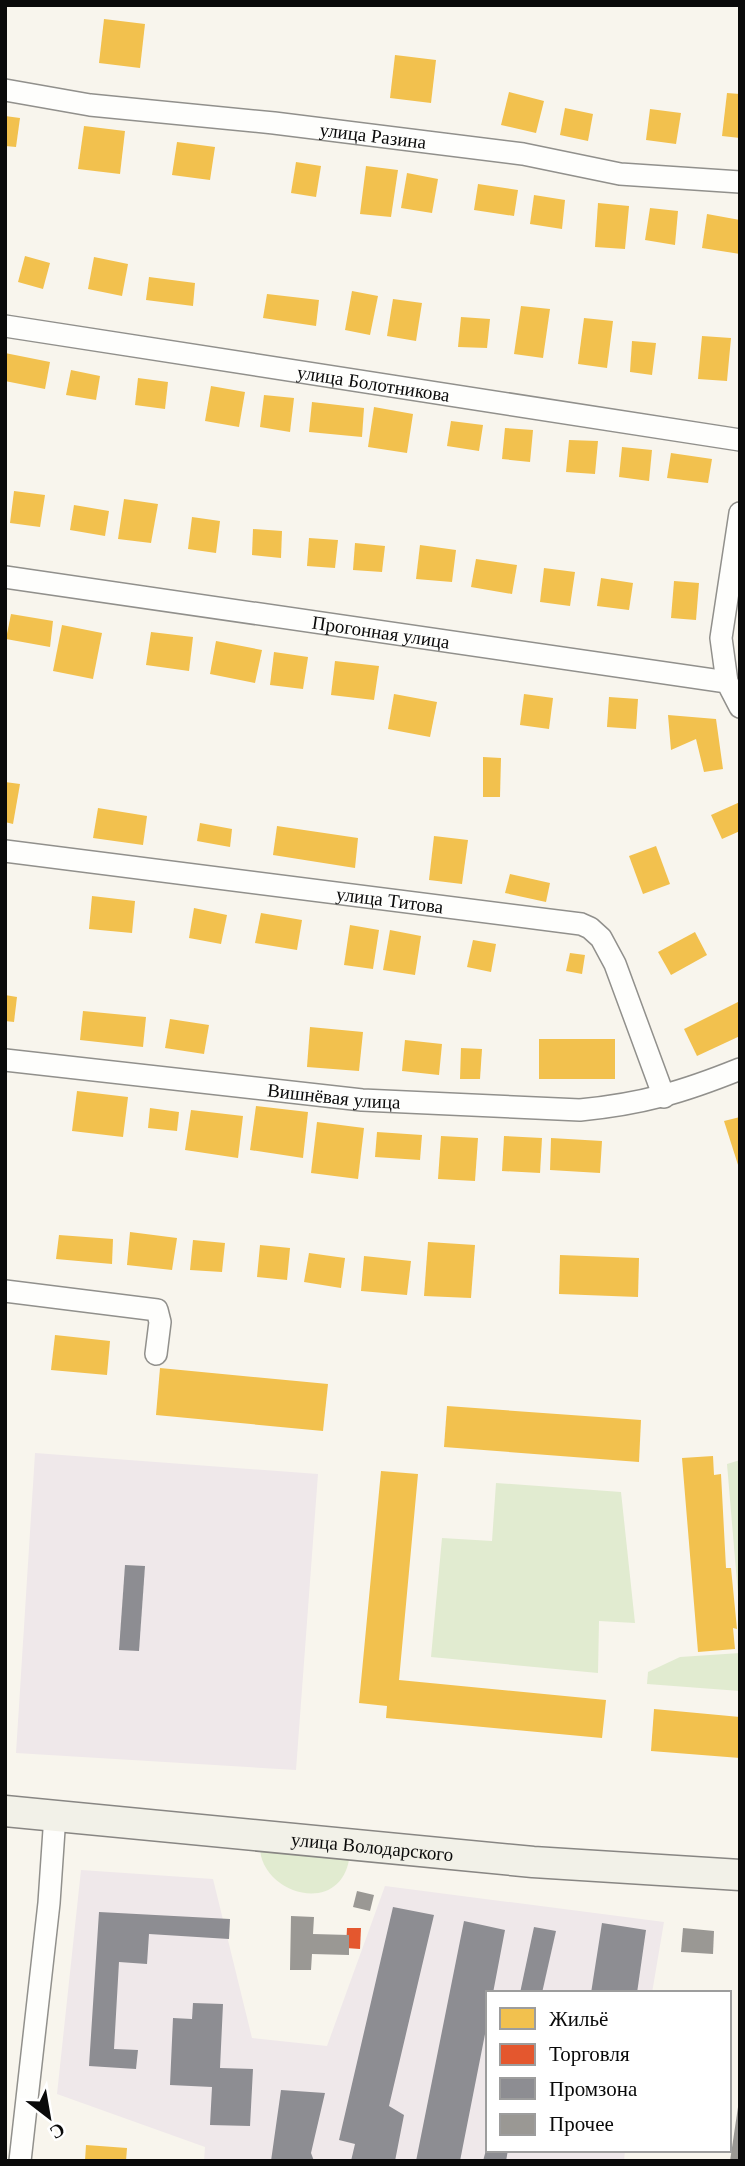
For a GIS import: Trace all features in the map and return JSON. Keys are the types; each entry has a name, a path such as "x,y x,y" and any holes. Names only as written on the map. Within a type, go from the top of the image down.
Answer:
{"main road":[{"name":"улица Володарского","path":"5,1811 533,1862 740,1875"}],"street":[{"name":"улица Разина","path":"5,90 90,105 274,123 523,154 620,174 740,182"},
{"name":"улица Болотникова","path":"5,326 740,440"},
{"path":"740,513 721,638 727,682 740,707"},
{"name":"Прогонная улица","path":"5,578 727,682"},
{"name":"улица Титова","path":"5,850 581,924 590,928 601,939 615,964 663,1097"},
{"name":"Вишнёвая улица","path":"5,1060 362,1100 580,1110 615,1107 663,1097 740,1069"},
{"path":"5,1291 157,1310 160,1322 156,1354"},
{"path":"20,2161 50,1903 55,1815"}],"shaded area":[{"path":"35,1453 318,1474 296,1770 16,1753"},
{"path":"81,1870 213,1879 252,2038 327,2046 385,1886 664,1922 652,1991 486,1991 486,2152 625,2152 624,2161 204,2161 205,2147 57,2094"}],"green space":[{"path":"740,1460 740,1618 727,1464"},
{"path":"496,1483 621,1492 635,1623 599,1621 598,1673 431,1657 442,1538 492,1541"},
{"path":"740,1653 740,1691 647,1684 648,1672 680,1657"},
{"path":"260,1846 350,1853 344,1874 333,1887 319,1893 302,1893 286,1887 273,1877 263,1863"}],"building: Жильё":[{"path":"104,19 145,24 140,68 99,63"},
{"path":"395,55 436,60 431,103 390,98"},
{"path":"509,92 544,101 536,133 501,125"},
{"path":"727,93 740,94 740,138 722,136"},
{"path":"565,108 593,114 588,141 560,135"},
{"path":"650,109 681,113 676,144 646,140"},
{"path":"5,116 20,118 16,147 5,146"},
{"path":"84,126 125,131 120,174 78,169"},
{"path":"177,142 215,147 210,180 172,175"},
{"path":"296,162 321,166 316,197 291,193"},
{"path":"366,166 398,170 391,217 360,214"},
{"path":"407,173 438,179 432,213 401,208"},
{"path":"478,184 518,190 514,216 474,210"},
{"path":"534,195 565,200 562,229 530,224"},
{"path":"598,203 629,206 625,249 595,247"},
{"path":"650,208 678,211 675,245 645,240"},
{"path":"707,214 740,220 740,254 702,248"},
{"path":"25,256 50,263 43,289 18,282"},
{"path":"94,257 128,264 122,296 88,289"},
{"path":"149,277 195,283 193,306 146,300"},
{"path":"352,291 378,296 370,335 345,330"},
{"path":"267,294 319,300 316,326 263,318"},
{"path":"393,299 422,303 416,341 387,336"},
{"path":"521,306 550,309 543,358 514,354"},
{"path":"461,317 490,319 487,348 458,347"},
{"path":"584,318 613,321 607,368 578,364"},
{"path":"702,336 731,338 727,381 698,379"},
{"path":"632,341 656,343 652,375 630,372"},
{"path":"5,353 50,362 45,389 5,381"},
{"path":"71,370 100,376 96,400 66,395"},
{"path":"138,378 168,382 165,409 135,405"},
{"path":"211,386 245,392 239,427 205,421"},
{"path":"264,395 294,398 290,432 260,427"},
{"path":"312,402 364,408 362,437 309,432"},
{"path":"374,407 413,414 407,453 368,447"},
{"path":"451,421 483,425 479,451 447,446"},
{"path":"505,428 533,430 530,462 502,459"},
{"path":"569,440 598,441 595,474 566,472"},
{"path":"622,447 652,450 649,481 619,477"},
{"path":"671,453 712,459 708,483 667,478"},
{"path":"14,491 45,495 40,527 10,523"},
{"path":"124,499 158,504 151,543 118,539"},
{"path":"74,505 109,511 105,536 70,530"},
{"path":"192,517 220,521 216,553 188,549"},
{"path":"253,529 282,531 281,558 252,555"},
{"path":"309,538 338,540 335,568 307,566"},
{"path":"355,543 385,546 382,572 353,570"},
{"path":"420,545 456,550 452,582 416,579"},
{"path":"476,559 517,565 512,594 471,587"},
{"path":"544,568 575,572 570,606 540,602"},
{"path":"601,578 633,583 629,610 597,606"},
{"path":"674,581 699,583 696,620 671,618"},
{"path":"11,614 53,621 50,647 6,639"},
{"path":"62,625 102,633 93,679 53,671"},
{"path":"151,632 193,637 189,671 146,665"},
{"path":"216,641 262,650 255,683 210,674"},
{"path":"274,652 308,657 303,689 270,685"},
{"path":"335,661 379,666 374,700 331,695"},
{"path":"394,694 437,702 430,737 388,729"},
{"path":"524,694 553,698 549,729 520,725"},
{"path":"609,697 638,699 636,729 607,727"},
{"path":"668,715 716,719 723,769 704,772 696,739 671,750"},
{"path":"483,757 501,758 500,797 483,797"},
{"path":"5,782 20,784 13,824 5,822"},
{"path":"740,802 740,831 722,839 711,815"},
{"path":"98,808 147,816 143,845 93,838"},
{"path":"200,823 232,829 230,847 197,841"},
{"path":"277,826 358,838 355,868 273,855"},
{"path":"434,836 468,840 462,884 429,880"},
{"path":"656,846 670,884 643,894 629,856"},
{"path":"510,874 550,883 546,902 505,893"},
{"path":"92,896 135,901 132,933 89,929"},
{"path":"194,908 227,915 221,944 189,938"},
{"path":"261,913 302,920 297,950 255,943"},
{"path":"350,925 379,930 373,969 344,965"},
{"path":"390,930 421,936 415,975 383,970"},
{"path":"695,932 707,955 671,975 658,952"},
{"path":"473,940 496,944 491,972 467,967"},
{"path":"570,953 585,955 582,974 566,971"},
{"path":"5,995 17,997 14,1022 5,1021"},
{"path":"740,1001 740,1036 697,1056 684,1029"},
{"path":"83,1011 146,1017 143,1047 80,1040"},
{"path":"170,1019 209,1025 204,1054 165,1048"},
{"path":"310,1027 363,1032 359,1071 307,1067"},
{"path":"539,1039 615,1039 615,1079 539,1079"},
{"path":"405,1040 442,1044 439,1075 402,1071"},
{"path":"461,1048 482,1049 480,1079 460,1079"},
{"path":"77,1091 128,1097 123,1137 72,1131"},
{"path":"256,1106 308,1112 303,1158 250,1150"},
{"path":"150,1108 179,1112 177,1131 148,1128"},
{"path":"191,1110 243,1116 238,1158 185,1150"},
{"path":"740,1117 740,1168 739,1168 724,1121"},
{"path":"317,1122 364,1128 358,1179 311,1173"},
{"path":"377,1132 422,1135 420,1160 375,1157"},
{"path":"441,1136 478,1138 475,1181 438,1179"},
{"path":"504,1136 542,1138 540,1173 502,1171"},
{"path":"551,1138 602,1141 600,1173 550,1170"},
{"path":"130,1232 177,1238 172,1270 127,1265"},
{"path":"59,1235 113,1239 112,1264 56,1259"},
{"path":"193,1240 225,1243 222,1272 190,1270"},
{"path":"428,1242 475,1245 471,1298 424,1296"},
{"path":"260,1245 290,1248 287,1280 257,1277"},
{"path":"309,1253 345,1258 341,1288 304,1282"},
{"path":"560,1255 639,1258 638,1297 559,1294"},
{"path":"364,1256 411,1261 407,1295 361,1291"},
{"path":"55,1335 110,1341 107,1375 51,1370"},
{"path":"160,1368 328,1384 323,1431 156,1415"},
{"path":"447,1406 641,1420 639,1462 444,1447"},
{"path":"713,1456 714,1475 721,1474 726,1568 731,1568 737,1629 733,1628 735,1649 698,1652 682,1458"},
{"path":"381,1471 418,1474 399,1680 606,1700 602,1738 386,1718 387,1706 359,1703"},
{"path":"654,1709 740,1717 740,1758 651,1751"},
{"path":"86,2145 127,2148 126,2161 85,2161"}],"building: Торговля":[{"path":"347,1928 361,1928 360,1949 346,1948"}],"building: Промзона":[{"path":"125,1565 145,1566 139,1651 119,1650"},
{"path":"393,1907 434,1915 389,2106 404,2115 395,2161 351,2161 355,2144 339,2140"},
{"path":"99,1912 230,1919 229,1939 149,1934 147,1964 119,1962 114,2049 138,2050 136,2069 89,2066"},
{"path":"464,1921 505,1930 493,1991 486,1991 486,2029 460,2161 416,2161"},
{"path":"602,1923 646,1930 637,1991 591,1991"},
{"path":"534,1927 556,1931 542,1991 520,1991"},
{"path":"193,2003 223,2004 220,2068 253,2069 250,2126 210,2125 212,2087 170,2085 173,2018 192,2019"},
{"path":"281,2090 325,2093 311,2153 314,2161 271,2161"},
{"path":"486,2150 508,2152 506,2161 483,2161"}],"building: Прочее":[{"path":"357,1891 374,1895 370,1911 353,1907"},
{"path":"291,1916 314,1917 313,1934 349,1935 349,1955 312,1954 311,1970 290,1970"},
{"path":"683,1928 714,1931 713,1954 681,1952"},
{"path":"738,2107 740,2161 730,2161"}]}
